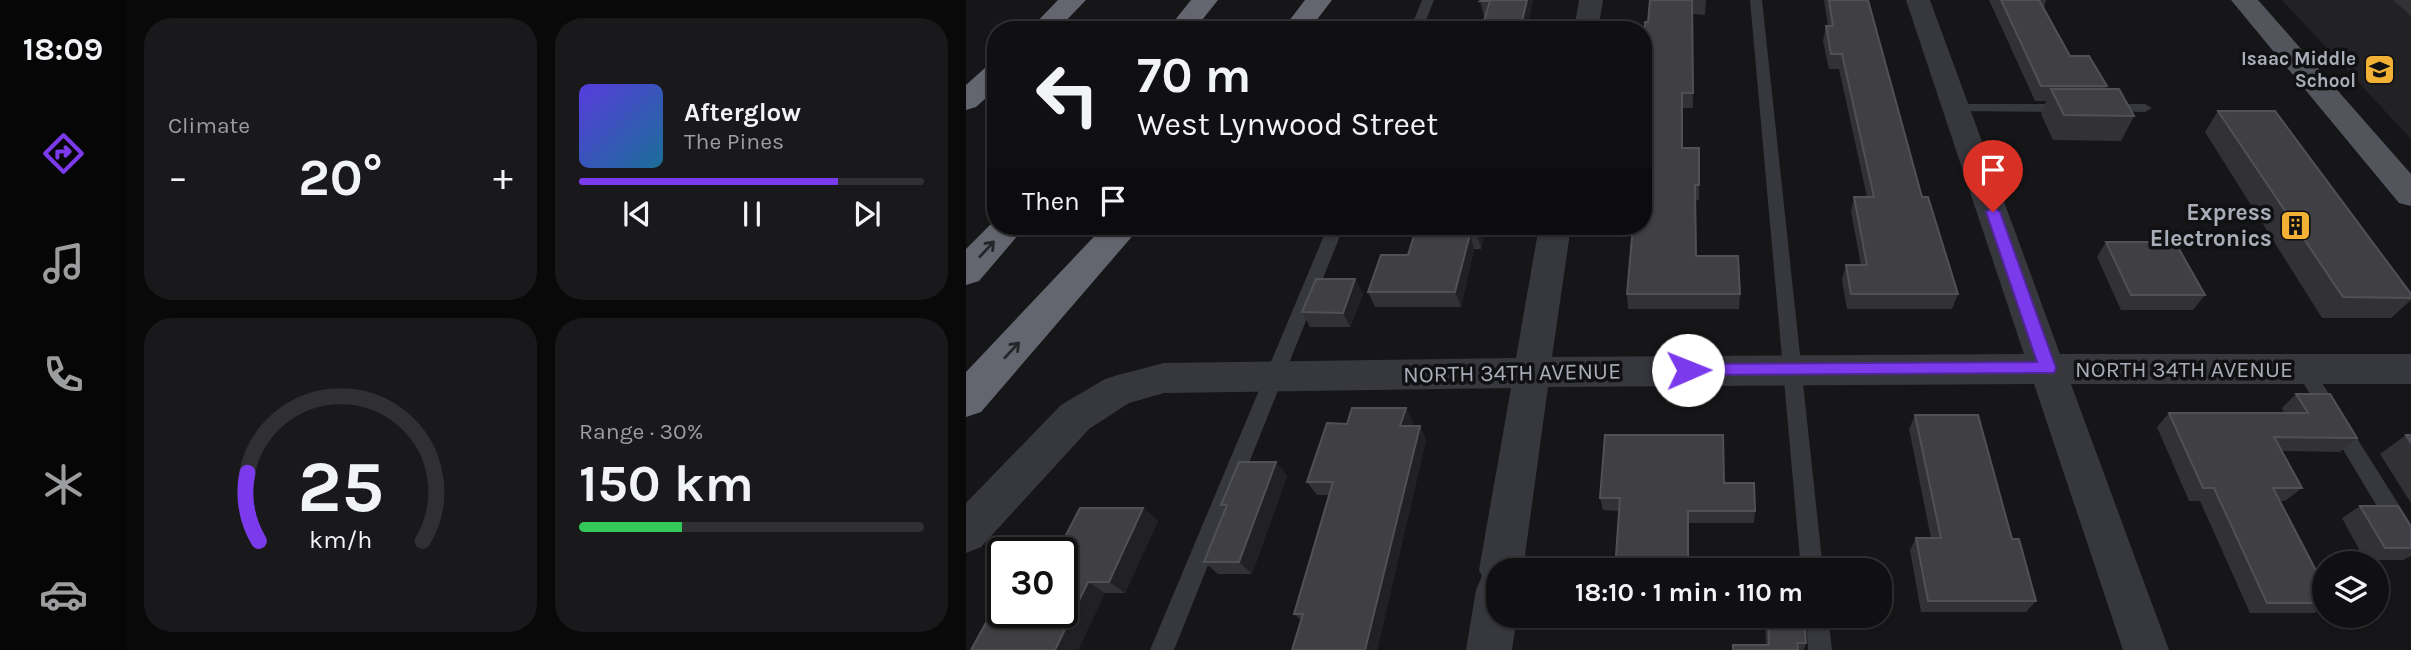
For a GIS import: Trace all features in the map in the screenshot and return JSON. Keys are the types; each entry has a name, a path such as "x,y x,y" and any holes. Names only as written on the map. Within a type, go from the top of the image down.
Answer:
{"highway":[{"path":"1051,21 1073,0"},
{"path":"1188,21 1205,0"},
{"path":"1302,21 1320,0"},
{"path":"966,101 987,81"},
{"path":"966,272 1001,235"},
{"path":"966,400 1116,235"}],"main road":[{"path":"2244,0 2411,195"}],"street":[{"path":"1588,21 1591,0"},
{"path":"1918,0 2147,650"},
{"path":"1503,558 1554,235"},
{"name":"NORTH 34TH AVENUE","path":"966,533 1075,417 1118,390 1164,378 1791,369 2411,369"},
{"path":"1489,650 1492,628"}],"lane":[{"path":"1420,21 1428,0"},
{"path":"1756,0 1811,558"},
{"path":"1956,108 2145,108"},
{"path":"1162,650 1332,235"},
{"path":"2304,369 2411,543"},
{"path":"1818,628 1821,650"}],"shaded area":[{"name":"Isaac Middle School","path":"2282,0 2411,0 2411,139"}],"building":[{"path":"1527,0 1522,21 1484,21 1490,1 1480,1"},
{"path":"1650,0 1692,0 1693,93 1682,93 1682,148 1699,148 1699,185 1695,185 1696,256 1738,256 1740,294 1627,294 1632,235 1652,235 1652,21 1648,21"},
{"path":"1829,0 1868,0 1922,197 1928,197 1958,294 1851,294 1846,265 1867,265 1854,197 1874,197 1842,54 1831,54 1826,26 1833,26"},
{"path":"2001,0 2039,0 2070,56 2089,56 2107,86 2041,86"},
{"path":"2051,89 2119,89 2134,116 2064,115"},
{"path":"2218,111 2275,111 2411,294 2411,298 2343,297"},
{"path":"1414,235 1470,235 1455,292 1368,292 1381,255 1408,255"},
{"path":"2106,242 2175,242 2205,295 2131,295"},
{"path":"1316,279 1355,279 1343,313 1302,312"},
{"path":"2296,394 2330,394 2357,438 2274,437 2302,488 2273,488 2312,563 2312,603 2267,603 2214,488 2203,488 2169,413 2308,413"},
{"path":"1352,408 1406,408 1400,426 1420,426 1365,650 1292,650 1303,614 1294,614 1333,482 1307,482 1327,423 1347,424"},
{"path":"1915,415 1978,415 2012,539 2019,539 2036,601 1928,601 1916,538 1941,538"},
{"path":"1605,435 1723,435 1724,483 1754,483 1755,511 1688,511 1688,558 1616,558 1620,498 1600,498"},
{"path":"1239,462 1276,462 1239,562 1204,562 1227,505 1221,505"},
{"path":"2360,506 2398,506 2411,527 2411,548 2385,548"},
{"path":"1080,508 1143,508 1109,582 1088,582 1078,603 1078,537 1065,537"},
{"path":"987,621 987,628 1066,628 1055,650 971,650"},
{"path":"1768,628 1805,628 1806,643 1797,643 1798,650 1733,650 1733,645 1769,645"}],"place":[{"name":"Isaac Middle School","path":"2379,70"},
{"name":"Express Electronics","path":"2295,225"}],"route":[{"path":"1688,370 2048,368 1993,212"}]}
